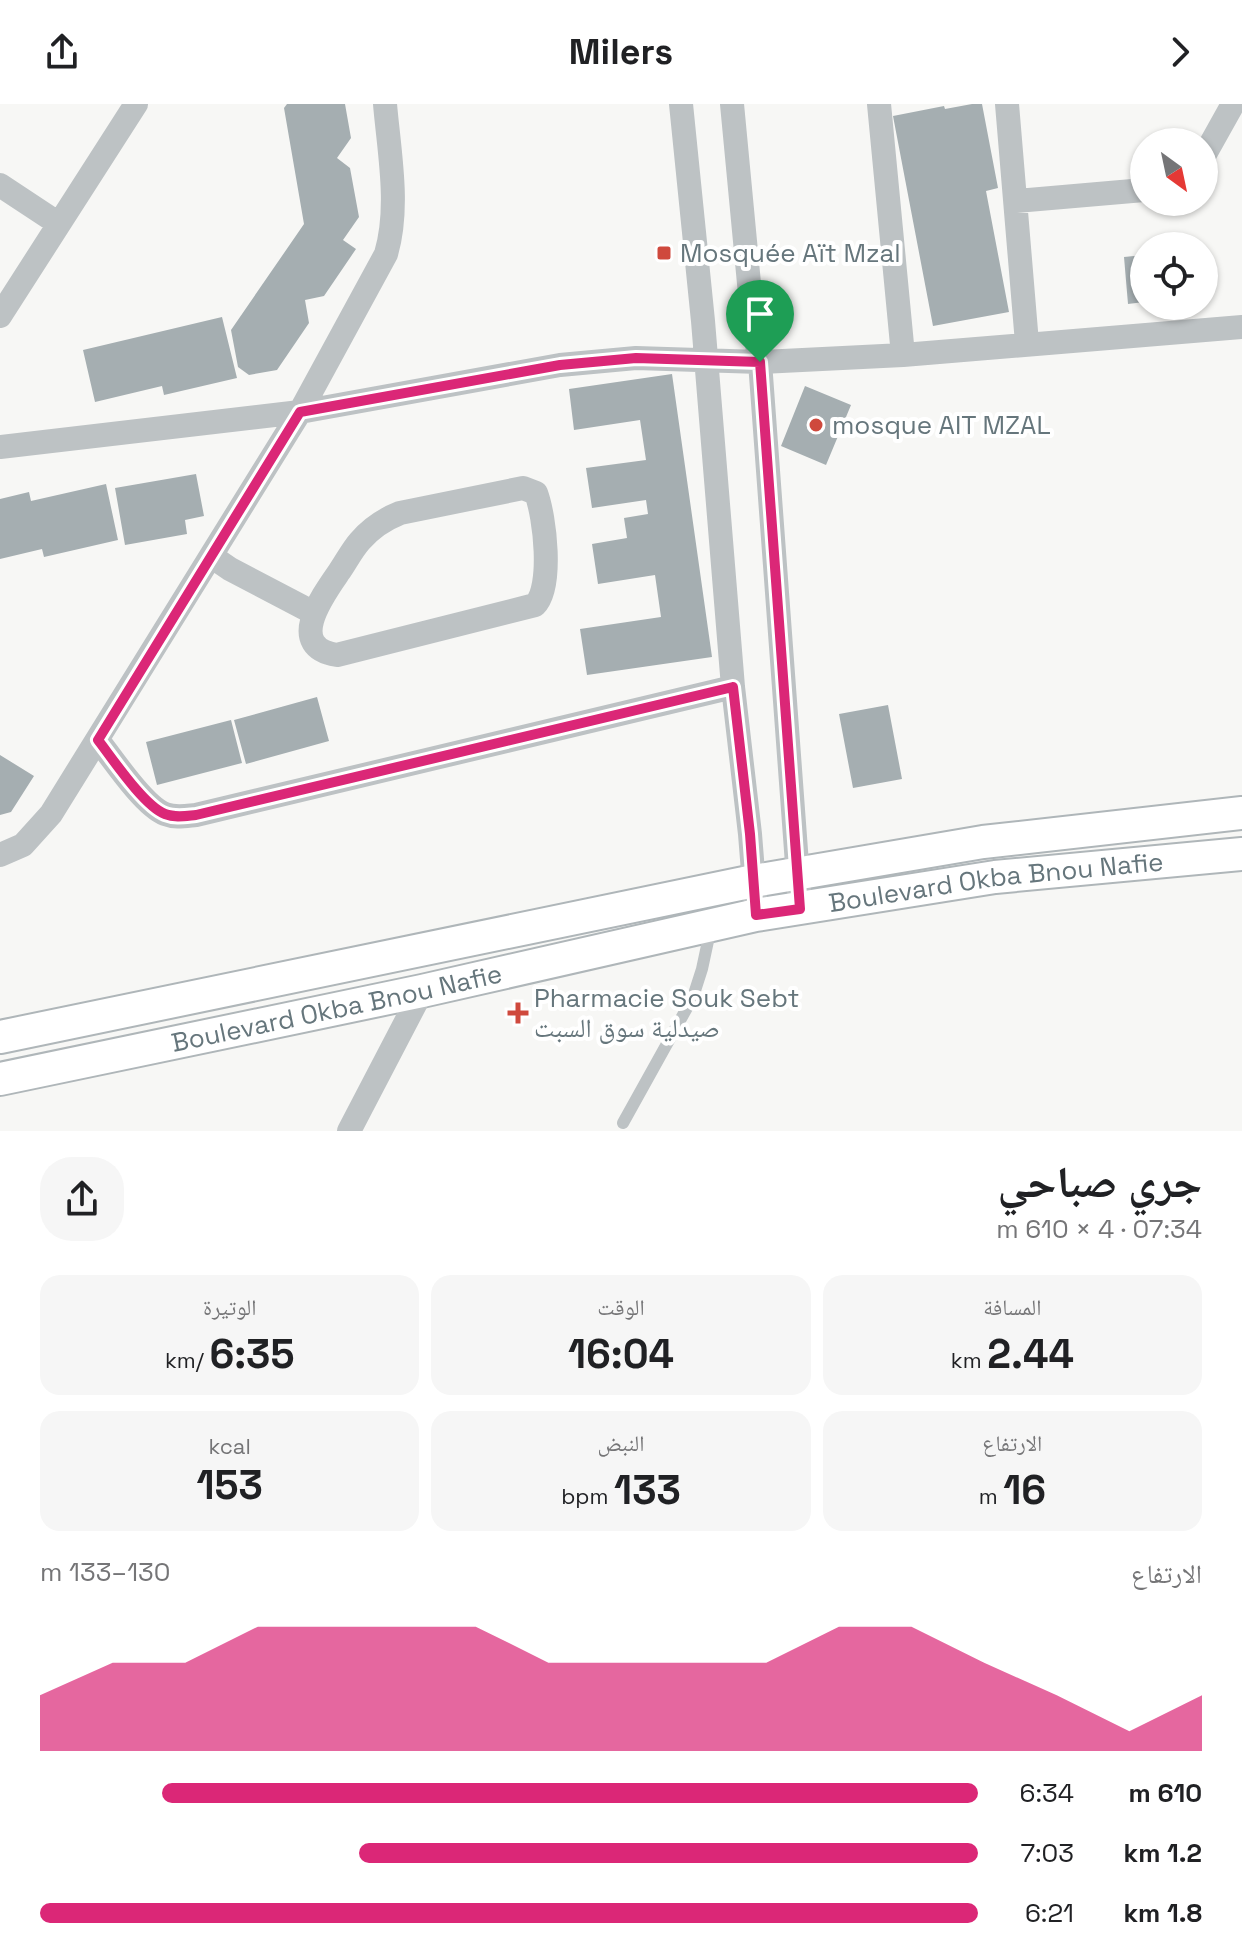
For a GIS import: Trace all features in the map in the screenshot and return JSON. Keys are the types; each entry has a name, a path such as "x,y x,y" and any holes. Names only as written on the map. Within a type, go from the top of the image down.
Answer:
{"main road":[{"name":"Boulevard Okba Bnou Nafie","path":"0,1037 754,881 983,842 1242,813"},
{"name":"Boulevard Okba Bnou Nafie","path":"0,1079 422,991 756,915 995,877 1242,854"}],"street":[{"path":"0,316 136,104"},
{"path":"0,855 23,845 51,814 300,412 386,254 392,208 385,104"},
{"path":"681,104 756,915"},
{"path":"732,104 752,315 760,362 800,909"},
{"path":"879,104 903,355"},
{"path":"1007,104 1027,343"},
{"path":"1216,128 1225,106"},
{"path":"0,185 59,224"},
{"path":"1016,201 1130,191"},
{"path":"0,447 300,412 560,365 636,358 760,362 903,355 1242,327"},
{"path":"523,488 536,493 541,510 546,576 542,597 533,606 337,655 323,651 314,642 312,612 360,540 385,520 400,513 523,488"},
{"path":"211,556 312,612"},
{"path":"98,740 133,785 161,812 175,817 196,815 733,687"},
{"path":"349,1131 422,991"}],"lane":[{"path":"623,1123 693,997 711,927"}],"building":[{"path":"287,104 345,104 351,138 337,158 350,168 359,217 343,240 356,249 324,296 305,300 309,323 277,370 249,375 238,367 231,330 304,224 284,108"},
{"path":"982,104 998,188 986,191 1009,312 933,326 893,116"},
{"path":"1130,256 1128,304 1124,257"},
{"path":"222,317 237,378 164,395 162,386 95,402 83,350"},
{"path":"672,374 712,657 587,675 580,629 661,617 655,575 598,584 592,544 627,538 624,518 648,514 646,500 592,508 586,468 646,460 640,420 574,430 569,389"},
{"name":"mosque AIT MZAL","path":"805,386 851,405 826,465 781,446"},
{"path":"196,474 204,516 185,520 187,534 125,545 115,488"},
{"path":"106,484 118,540 44,557 42,549 0,559 0,499 29,492 31,501"},
{"path":"317,697 329,741 246,764 234,720"},
{"path":"888,705 902,779 853,788 839,714"},
{"path":"231,720 242,763 157,785 146,742"},
{"path":"0,755 34,776 11,812 0,815"}],"place":[{"name":"Mosquée Aït Mzal","path":"664,253"},
{"name":"mosque AIT MZAL","path":"816,425"},
{"name":"Pharmacie Souk Sebt صيدلية سوق السبت","path":"518,1013"}],"route":[{"path":"636,358 760,362 800,909 756,915 733,687 196,815 175,817 161,812 133,785 98,740 300,412 560,365 636,358"}]}
